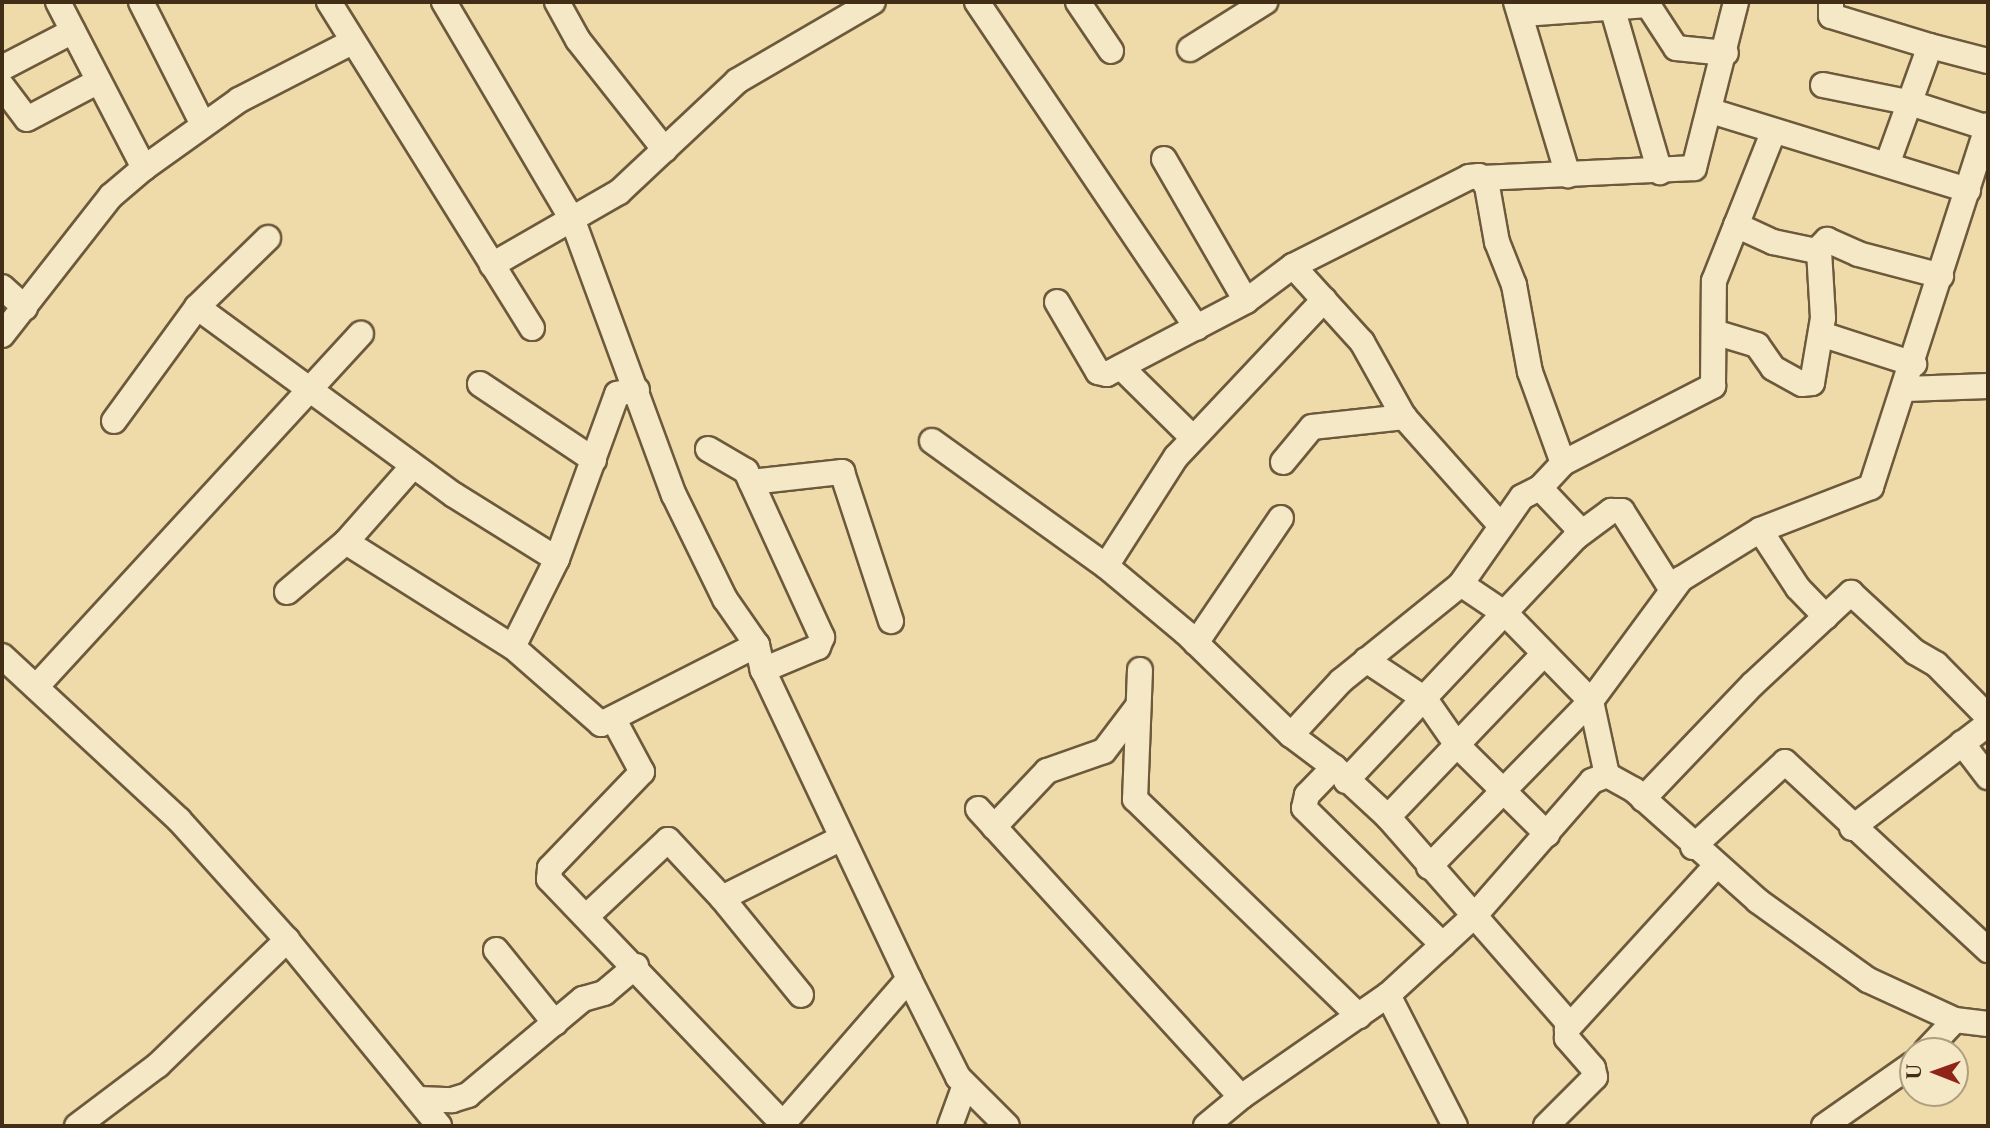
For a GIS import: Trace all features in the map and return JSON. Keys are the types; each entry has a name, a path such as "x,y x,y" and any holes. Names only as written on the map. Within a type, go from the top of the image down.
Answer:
{"street":[{"path":"58,2 144,168"},
{"path":"141,2 202,123"},
{"path":"329,2 531,328"},
{"path":"444,2 573,221 674,495 725,600 757,645 763,670 909,979 965,1086 1007,1126"},
{"path":"557,2 578,40 665,150"},
{"path":"492,265 573,221 619,191 737,81 873,2"},
{"path":"978,2 1198,328"},
{"path":"1078,2 1111,51"},
{"path":"1190,49 1265,2"},
{"path":"1057,302 1100,374 1121,367 1198,328 1245,301 1293,266 1469,177 1694,169 1726,52 1736,2"},
{"path":"1831,2 1831,16 1988,61"},
{"path":"1568,175 1519,8 1651,6 1676,48 1726,52"},
{"path":"1612,7 1660,172"},
{"path":"2,68 73,31"},
{"path":"2,335 25,309 103,205 144,168 202,123 277,78 352,42"},
{"path":"1888,162 1907,102 1930,46"},
{"path":"2,86 27,119 99,81"},
{"path":"1429,867 1591,701 1672,590 1692,571 1760,530 1871,487 1906,389 1988,127 1907,102 1823,85"},
{"path":"1711,111 1773,133 1888,162 1968,190"},
{"path":"1291,735 1366,660 1461,584 1522,498 1540,488 1563,463 1713,386 1714,281 1773,133"},
{"path":"1164,159 1245,301"},
{"path":"1483,178 1497,242 1514,285 1530,372 1563,463"},
{"path":"1736,225 1773,242 1819,251"},
{"path":"114,421 197,307 268,237"},
{"path":"1714,332 1757,345 1773,368 1806,384 1816,373 1821,334 1819,251 1827,240 1858,254 1941,276"},
{"path":"1293,266 1362,342 1404,417 1502,526"},
{"path":"2,287 25,309"},
{"path":"1106,566 1166,470 1324,300"},
{"path":"197,307 413,466 557,559"},
{"path":"36,687 313,391 361,334"},
{"path":"1821,334 1914,364"},
{"path":"1121,367 1193,438"},
{"path":"480,384 594,460"},
{"path":"1906,389 1988,386"},
{"path":"513,647 557,559 617,394 637,390"},
{"path":"1283,462 1312,427 1404,417"},
{"path":"932,441 1106,566 1196,643 1291,735 1388,817 1429,867 1476,914 1570,1025"},
{"path":"708,449 737,462 751,482 823,642 763,670"},
{"path":"288,592 346,542 413,466"},
{"path":"751,482 842,472 891,621"},
{"path":"1540,488 1577,527 1576,537"},
{"path":"1443,946 1304,808 1307,795 1340,774 1425,699 1507,615 1576,537 1618,508 1672,590"},
{"path":"1196,643 1281,518"},
{"path":"1760,530 1798,588 1826,617"},
{"path":"346,542 513,647 594,722 614,720 757,645"},
{"path":"1461,584 1507,615 1543,655 1591,701 1607,775 1643,799 1715,867 1868,980 1955,1020 1988,1024"},
{"path":"1643,799 1753,684 1852,594 1915,652 1936,664 1988,717"},
{"path":"1388,817 1543,655"},
{"path":"2,656 180,820 286,940 396,1078 419,1099 439,1126"},
{"path":"1366,660 1425,699 1457,745 1547,834"},
{"path":"1140,670 1132,787 1142,809 1359,1016"},
{"path":"1138,706 1104,751 1047,771 986,818 1241,1097"},
{"path":"614,720 642,772 548,874 782,1125 909,979"},
{"path":"1852,828 1988,724"},
{"path":"1962,743 1988,777"},
{"path":"1693,847 1780,762 1788,764 1852,828 1988,948"},
{"path":"1206,1126 1241,1097 1388,995 1476,914 1592,781 1607,775"},
{"path":"723,898 842,838"},
{"path":"587,916 668,840 723,898 801,995"},
{"path":"1546,1126 1595,1077 1593,1068 1567,1038 1570,1025 1715,867"},
{"path":"77,1126 158,1065 286,940"},
{"path":"496,950 555,1023"},
{"path":"419,1099 452,1100 468,1095 583,999 610,990 636,966"},
{"path":"1388,995 1455,1126"},
{"path":"1939,1037 1955,1020"},
{"path":"1824,1126 1899,1074"},
{"path":"950,1126 965,1086"}]}
